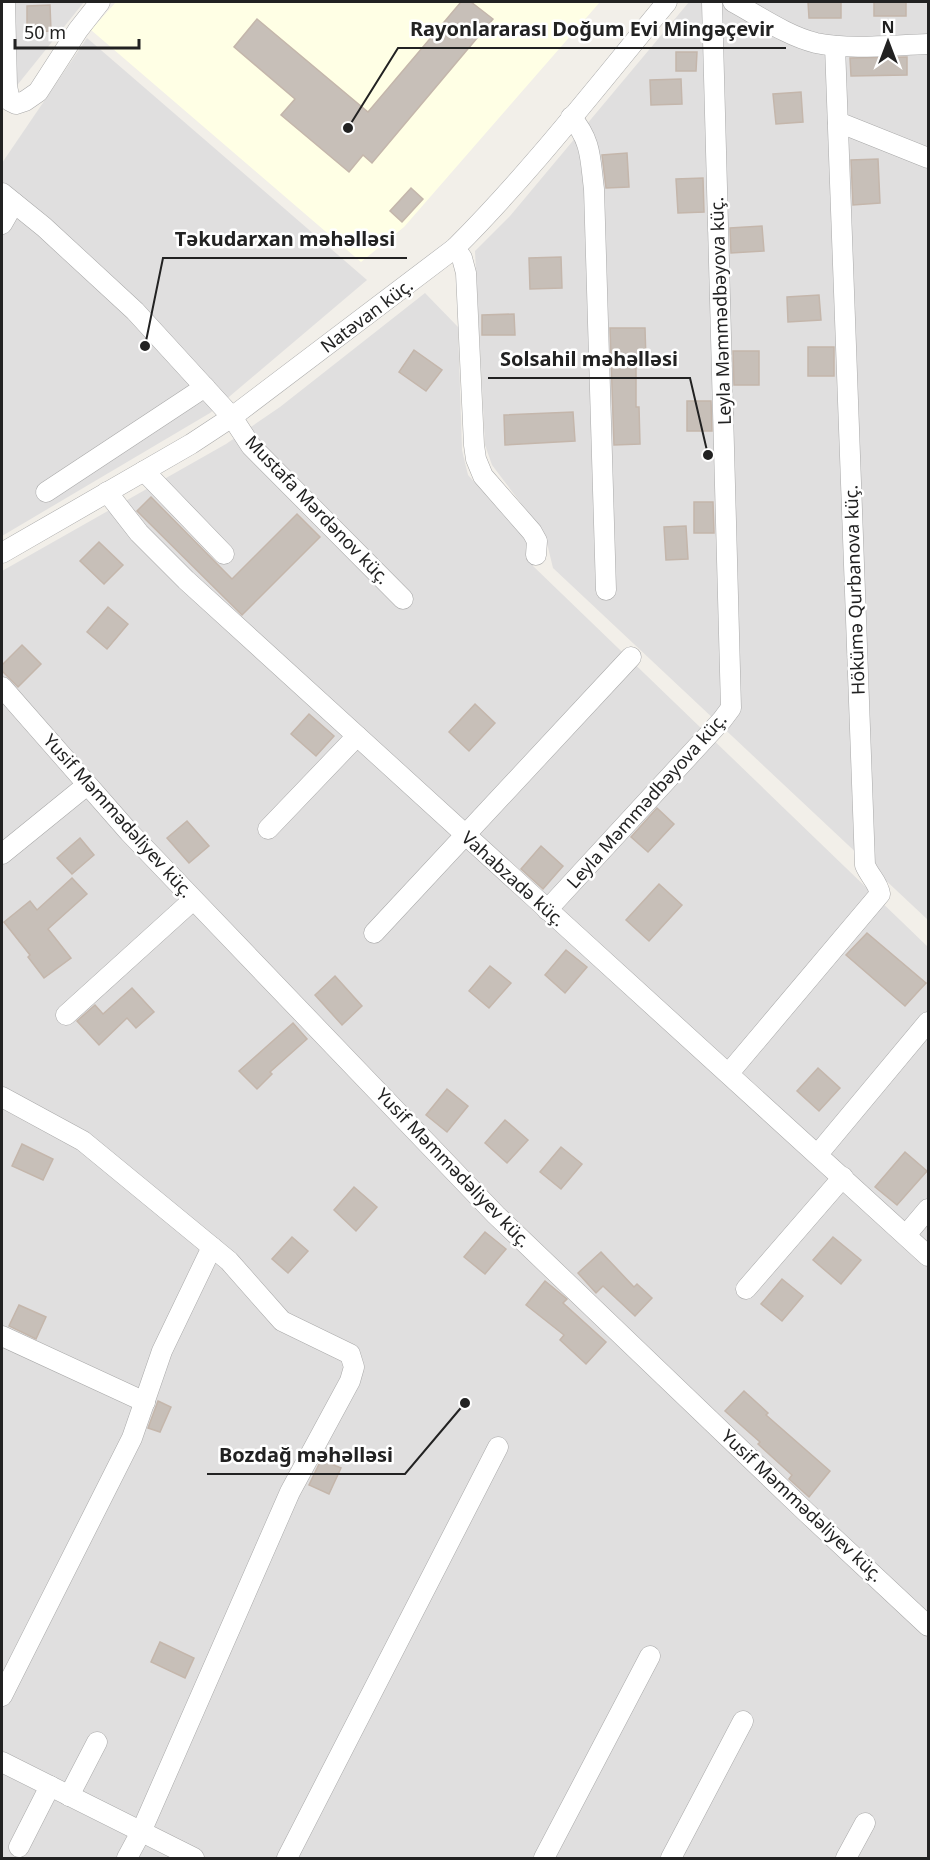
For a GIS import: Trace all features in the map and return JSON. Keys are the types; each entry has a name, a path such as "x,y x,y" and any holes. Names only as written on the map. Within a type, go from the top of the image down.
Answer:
{"street":[{"path":"6,2 7,86 10,101 16,104 38,92 78,30 100,2"},
{"name":"Natəvan küç.","path":"2,553 191,444 232,417 455,248 523,176 667,2"},
{"name":"Leyla Məmmədbəyova küç.","path":"547,910 731,708 712,2"},
{"path":"733,2 794,35 815,42 835,46 928,45"},
{"name":"Hökümə Qurbanova küç.","path":"729,1073 880,894 878,884 870,877 865,865 835,46"},
{"path":"571,117 583,130 589,148 594,189 606,590"},
{"path":"838,122 928,158"},
{"path":"2,224 8,198"},
{"name":"Mustafa Mərdənov küç.","path":"8,198 44,227 135,311 232,417 251,446 403,599"},
{"path":"455,248 462,258 466,273 476,459 483,476 532,532 537,541 536,555"},
{"path":"46,492 205,387"},
{"path":"144,471 224,554"},
{"name":"Vahabzadə küç.","path":"107,492 139,533 186,580 928,1256"},
{"path":"374,933 631,657"},
{"name":"Yusif Məmmədəliyev küç.","path":"2,687 129,832 496,1215 928,1626"},
{"path":"268,829 357,736"},
{"path":"2,855 87,785"},
{"path":"66,1014 193,900"},
{"path":"818,1154 928,1022"},
{"path":"2,1097 83,1141 229,1261 282,1321 351,1354 354,1367 351,1381 290,1492 141,1832 127,1858"},
{"path":"746,1288 843,1178"},
{"path":"906,1235 928,1209"},
{"path":"2,1696 132,1438 162,1351 212,1247"},
{"path":"2,1336 145,1402"},
{"path":"287,1858 498,1447"},
{"path":"544,1858 651,1656"},
{"path":"671,1858 742,1721"},
{"path":"69,1796 97,1742"},
{"path":"2,1762 194,1858"},
{"path":"19,1847 50,1786"},
{"path":"846,1858 865,1823"}],"shaded area":[{"path":"2,2 84,2 2,104"},
{"path":"116,2 600,2 404,227 361,262 91,30"},
{"path":"689,2 928,2 928,920 553,568 545,535 492,465 485,445 475,251 510,216"},
{"path":"87,38 367,280 210,413 2,536 2,163"},
{"path":"425,293 458,327 462,450 468,475 527,540 533,566 928,947 928,1858 2,1858 2,571 226,444 280,407"}],"building":[{"path":"461,2 471,2 493,19 372,163 363,155 349,172 281,115 295,99 234,47 257,19 368,112"},
{"path":"808,2 841,2 841,18 809,18"},
{"path":"874,2 906,2 906,16 874,16"},
{"path":"50,5 51,31 27,32 27,6"},
{"path":"676,52 697,52 696,71 676,71"},
{"path":"907,57 907,75 851,76 850,58"},
{"path":"681,79 682,104 651,105 650,80"},
{"path":"801,92 803,122 776,124 773,94"},
{"path":"627,153 629,187 606,188 602,155"},
{"path":"878,159 880,203 853,205 851,160"},
{"path":"703,178 704,212 678,213 676,179"},
{"path":"411,188 423,199 402,222 390,211"},
{"path":"762,226 764,251 731,253 730,228"},
{"path":"561,257 562,288 530,289 529,258"},
{"path":"819,295 821,320 788,322 787,297"},
{"path":"514,314 515,335 482,335 482,315"},
{"path":"610,328 645,328 646,361 636,361 636,407 639,407 640,444 614,445"},
{"path":"808,347 834,347 834,376 808,376"},
{"path":"414,350 442,370 426,391 399,372"},
{"path":"733,351 759,351 759,385 734,385"},
{"path":"687,401 711,401 712,431 687,431"},
{"path":"573,412 575,441 505,445 504,415"},
{"path":"151,497 232,579 297,514 320,537 242,615 137,511"},
{"path":"694,502 713,502 714,533 694,533"},
{"path":"686,526 688,559 666,560 664,527"},
{"path":"99,542 123,565 104,584 80,561"},
{"path":"108,607 128,624 107,649 87,632"},
{"path":"22,645 41,664 18,687 2,671 2,665"},
{"path":"475,704 495,723 469,751 449,732"},
{"path":"309,714 334,736 316,756 291,734"},
{"path":"657,808 674,824 648,852 631,837"},
{"path":"187,821 209,846 189,863 167,838"},
{"path":"80,838 94,855 72,874 57,858"},
{"path":"541,846 563,866 543,889 521,869"},
{"path":"72,878 87,894 48,929 71,958 44,978 28,957 30,955 4,922 30,901 37,910"},
{"path":"659,884 682,905 649,941 626,920"},
{"path":"867,933 926,983 905,1006 846,955"},
{"path":"566,950 587,967 565,993 545,975"},
{"path":"490,966 511,983 489,1008 469,991"},
{"path":"335,976 362,1006 342,1025 315,995"},
{"path":"132,988 154,1012 136,1028 127,1018 99,1045 77,1021 95,1005 103,1014"},
{"path":"293,1023 307,1039 270,1072 272,1074 257,1089 239,1071"},
{"path":"818,1068 840,1088 819,1111 797,1091"},
{"path":"447,1089 468,1106 447,1132 426,1115"},
{"path":"505,1120 528,1140 507,1163 485,1143"},
{"path":"22,1144 53,1159 43,1180 12,1166"},
{"path":"561,1147 582,1164 561,1189 540,1172"},
{"path":"905,1152 927,1171 897,1205 875,1187"},
{"path":"354,1187 377,1207 356,1231 334,1210"},
{"path":"485,1232 506,1249 485,1274 464,1257"},
{"path":"292,1237 308,1251 288,1273 272,1259"},
{"path":"833,1237 861,1260 841,1284 813,1260"},
{"path":"601,1252 634,1287 637,1284 652,1298 635,1316 603,1286 596,1293 578,1273"},
{"path":"782,1279 803,1296 782,1321 761,1304"},
{"path":"545,1281 567,1299 563,1303 606,1342 586,1364 560,1340 564,1335 526,1305"},
{"path":"19,1305 46,1317 36,1339 9,1326"},
{"path":"744,1391 768,1413 766,1415 830,1471 809,1497 789,1479 792,1475 758,1444 760,1442 725,1411"},
{"path":"158,1401 171,1407 160,1432 148,1428"},
{"path":"321,1460 341,1468 329,1494 309,1485"},
{"path":"160,1642 194,1658 185,1678 151,1662"}],"place":[{"name":"Rayonlararası Doğum Evi Mingəçevir","path":"348,128"},
{"name":"Təkudarxan məhəlləsi","path":"145,346"},
{"name":"Solsahil məhəlləsi","path":"708,455"},
{"name":"Bozdağ məhəlləsi","path":"465,1403"}]}
